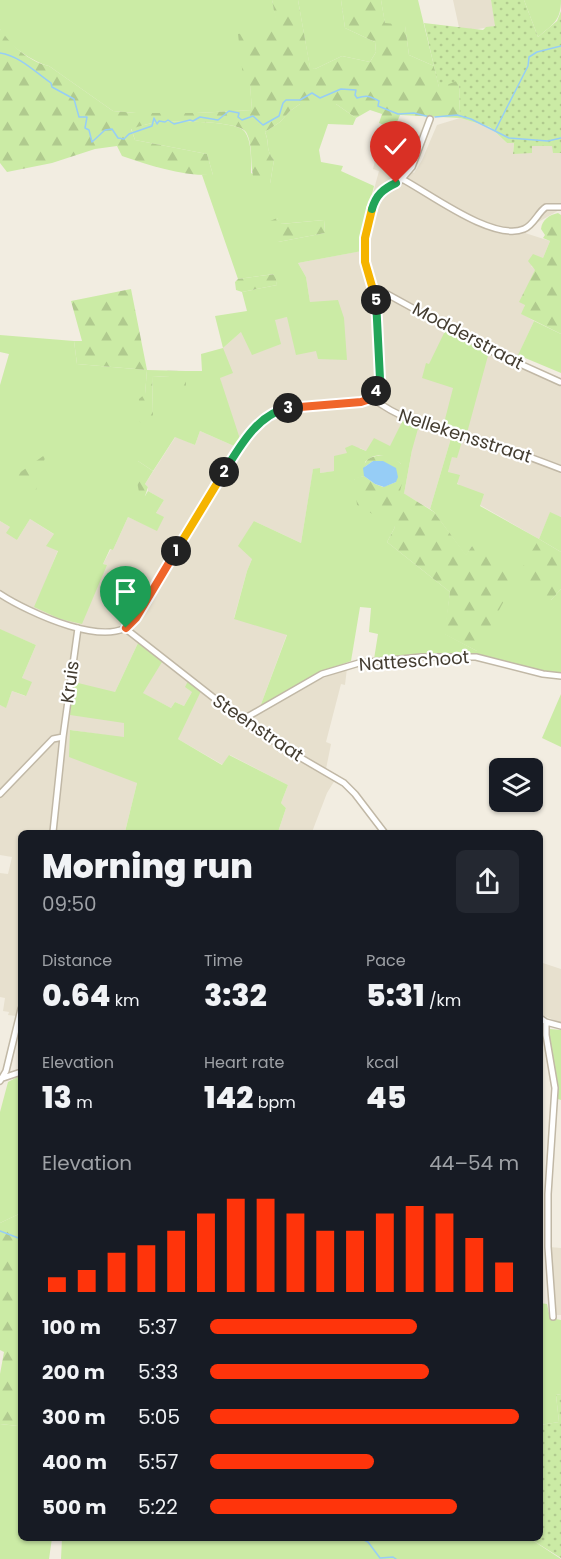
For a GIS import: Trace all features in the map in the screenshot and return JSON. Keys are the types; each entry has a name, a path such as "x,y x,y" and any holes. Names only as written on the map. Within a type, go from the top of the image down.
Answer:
{"street":[{"path":"0,594 24,608 78,628 113,632 126,628 141,612 240,447 260,423 283,409 361,402 376,392 380,379 378,311 376,296 365,262 365,238 375,199 383,189 402,179 416,158 430,119"},
{"path":"402,179 470,219 497,229 516,231 526,229 546,207 561,207"},
{"name":"Modderstraat","path":"376,296 387,294 489,350 560,382"},
{"name":"Nellekensstraat","path":"371,397 386,408 418,423 513,451 561,469"},
{"name":"Kruis","path":"53,830 78,628"},
{"name":"Steenstraat","path":"126,628 242,720 344,783 382,830"},
{"name":"Natteschoot","path":"242,720 312,679 359,663 421,657 476,657 543,674 561,676"},
{"path":"0,794 53,740 63,736"},
{"path":"1,1079 18,1020"},
{"path":"552,1317 548,1194 555,1088 543,1020 561,1026"},
{"path":"1,1079 18,1073"}],"shaded area":[{"path":"453,0 491,0 496,26 460,32"},
{"path":"460,118 490,127 507,143 514,142 513,153 532,152 532,146 553,146 553,153 561,153 561,209 533,225 525,233 550,241 543,258 531,266 536,270 522,314 534,321 516,360 561,380 561,517 550,513 539,539 480,505 448,472 452,456 457,458 452,435 430,509 404,494 412,450 390,446 366,451 360,448 348,453 335,471 320,473 313,470 301,543 254,521 252,559 234,618 287,634 260,707 261,712 312,683 347,668 345,685 341,684 326,742 331,744 326,769 338,775 327,793 313,830 279,830 286,808 281,803 288,785 230,755 223,765 178,739 192,692 184,706 175,702 171,708 142,693 138,643 115,692 124,723 124,738 71,730 137,783 125,830 18,830 18,1007 16,1016 8,1015 9,1012 3,1011 5,998 0,997 0,873 8,874 12,857 0,855 0,705 6,707 12,691 25,696 22,678 36,645 0,631 0,521 10,527 17,540 30,519 55,535 47,546 58,550 44,585 106,565 103,564 111,549 113,550 128,517 157,530 156,513 164,500 148,491 145,484 176,436 195,445 200,431 234,446 220,378 223,348 242,331 252,354 275,319 287,317 310,302 306,277 298,263 361,251 365,222 379,171 373,169 378,148 397,152 400,143 417,149 406,168 414,173 437,125"},
{"path":"543,963 561,969 561,1023 543,1015"},
{"path":"550,1247 561,1248 561,1315 555,1315"}],"green space":[{"path":"0,0 272,0 278,27 244,85 250,84 252,110 197,113 113,111 49,66 21,52 8,41 0,29"},
{"path":"272,0 298,0 310,67 315,69 342,56 370,62 376,52 375,42 345,28 341,0 381,0 385,23 405,25 409,55 434,66 439,87 459,79 460,118 400,115 394,129 379,123 382,114 370,110 356,118 336,104 300,104 265,132 274,160 270,184 260,185 255,183 253,177 250,144 246,132 241,128 219,123 159,122 131,129 135,140 207,154 213,175 167,170 122,156 117,146 95,149 52,163 7,172 0,163 0,29 15,47 28,57 49,66 113,111 197,113 252,110 250,85 244,85 238,34 277,27"},
{"path":"298,0 341,0 345,28 375,42 376,52 370,62 342,56 315,69 310,68"},
{"path":"381,0 418,0 434,66 409,55 405,26 385,24"},
{"path":"491,0 524,0 538,37 557,21 561,11 561,153 553,153 552,146 532,146 532,153 513,154 514,143 507,143 490,127 460,118 459,80 439,88 424,23 483,30 486,27 495,26"},
{"path":"524,0 561,0 558,18 538,37"},
{"path":"300,104 336,104 356,118 353,125 328,124 319,150 321,162 343,166 341,171 374,186 365,222 362,251 298,263 306,277 310,302 338,300 344,318 347,360 318,359 316,351 296,355 287,317 275,320 281,344 252,355 241,332 223,348 215,316 247,311 242,292 277,285 274,274 238,279 202,175 213,175 207,154 135,140 131,128 156,122 177,121 218,123 240,128 245,132 249,141 251,173 270,184 274,160 265,132","holes":["277,218 280,224 324,220 325,233 278,242"]},
{"path":"558,213 561,215 561,334 521,314 525,305 519,302 535,270 528,261 533,254 543,258 550,241 543,238 545,235 541,229 543,223"},
{"path":"277,218 281,224 324,220 325,233 278,242 268,222"},
{"path":"275,274 277,285 242,292 236,290 235,282 238,279"},
{"path":"131,289 147,370 77,364 74,341 82,341 71,301"},
{"path":"534,321 561,334 561,373 518,355"},
{"path":"446,329 489,352 467,433 443,427 453,388 422,378 426,363 429,364"},
{"path":"0,335 74,341 77,364 147,370 145,395 153,415 152,376 170,377 186,389 186,371 202,371 201,354 223,348 233,373 220,378 240,439 234,446 200,431 195,445 175,437 153,471 138,461 145,496 148,491 164,500 156,513 164,517 157,531 128,517 113,550 110,549 103,564 107,565 82,624 60,619 34,607 58,551 46,546 54,534 30,519 17,540 6,533 10,527 0,521 0,385 9,354 0,352"},
{"path":"147,370 186,371 186,389 170,388 170,377 152,376 153,415 150,422 143,425 138,420 139,399 145,394"},
{"path":"403,420 419,425 404,494 399,491 401,464 383,455 374,456 365,462 364,476 354,479 395,527 387,542 450,592 445,634 477,651 472,546 466,556 430,509 452,435 463,438 457,458 452,457 448,472 460,475 457,484 484,494 480,506 539,539 551,600 561,589 561,674 494,658 470,655 374,659 378,634 369,632 371,608 360,607 351,661 320,672 260,707 287,635 234,619 252,559 238,546 254,521 301,543 313,469 320,468 320,473 334,471 334,456 347,453 345,448 352,445 366,451 374,438 390,446"},
{"path":"385,450 394,452 393,457 401,464 405,472 400,491 434,512 466,555 472,546 518,575 477,651 444,634 450,592 387,542 395,527 357,505 354,478 364,476 383,487 396,482 373,461 363,468 368,459 384,455"},
{"path":"46,454 36,490 15,476"},
{"path":"133,461 138,461 153,471 145,484 148,487 145,496 139,492"},
{"path":"550,512 561,517 561,552 539,539"},
{"path":"539,539 561,552 561,589 551,600 518,575"},
{"path":"0,629 36,645 22,678 32,682 26,696 12,691 6,708 0,705"},
{"path":"138,643 162,662 143,693 171,708 175,702 184,706 192,692 185,687 188,681 201,691 178,739 222,765 229,755 288,785 281,803 286,808 279,830 125,830 137,783 69,757 70,730 124,737 124,723 70,715 74,682 115,692"},
{"path":"561,694 561,747 542,738"},
{"path":"550,1029 561,1030 561,1100 558,1099 548,1032"},
{"path":"18,1077 18,1214 0,1223 0,1112 8,1082"},
{"path":"18,1214 18,1426 0,1424 0,1374 4,1352 0,1350 0,1223"},
{"path":"543,1303 547,1304 550,1318 561,1320 561,1394 556,1395 559,1422 543,1425"},
{"path":"561,1394 561,1558 534,1541 543,1541 543,1425 559,1422 556,1395"},
{"path":"0,1424 18,1426 18,1541 52,1541 49,1559 0,1559"},
{"path":"62,1541 534,1541 561,1559 61,1559"}],"water":[{"path":"373,461 383,461 396,468 398,477 396,482 384,487 364,476 363,468"}],"waterway":[{"path":"495,131 528,66 529,57 537,52 561,46"},
{"path":"0,53 21,61 51,83 52,87 74,99 79,117 87,117 85,128 89,130 92,142 105,130 112,129 118,138 124,139 129,134 152,126 154,118 157,124 159,121 168,120 174,124 193,121 200,117 218,120 229,111 239,113 238,117 242,120 253,116 263,125 279,116 286,100 300,100 312,93 320,98 341,89 356,90 357,98 366,96 373,98 379,101 378,106 398,114 414,113 430,117"},
{"path":"435,117 457,115 471,119 509,138 548,141 561,138"},
{"path":"0,1231 18,1238"},
{"path":"366,1541 380,1558 393,1557 396,1559"}],"route":[{"path":"126,628 133,623 149,598 240,447 260,423 283,409 361,402 376,392 380,379 378,311 376,296 365,262 365,238 375,199 383,189 396,183"}]}
